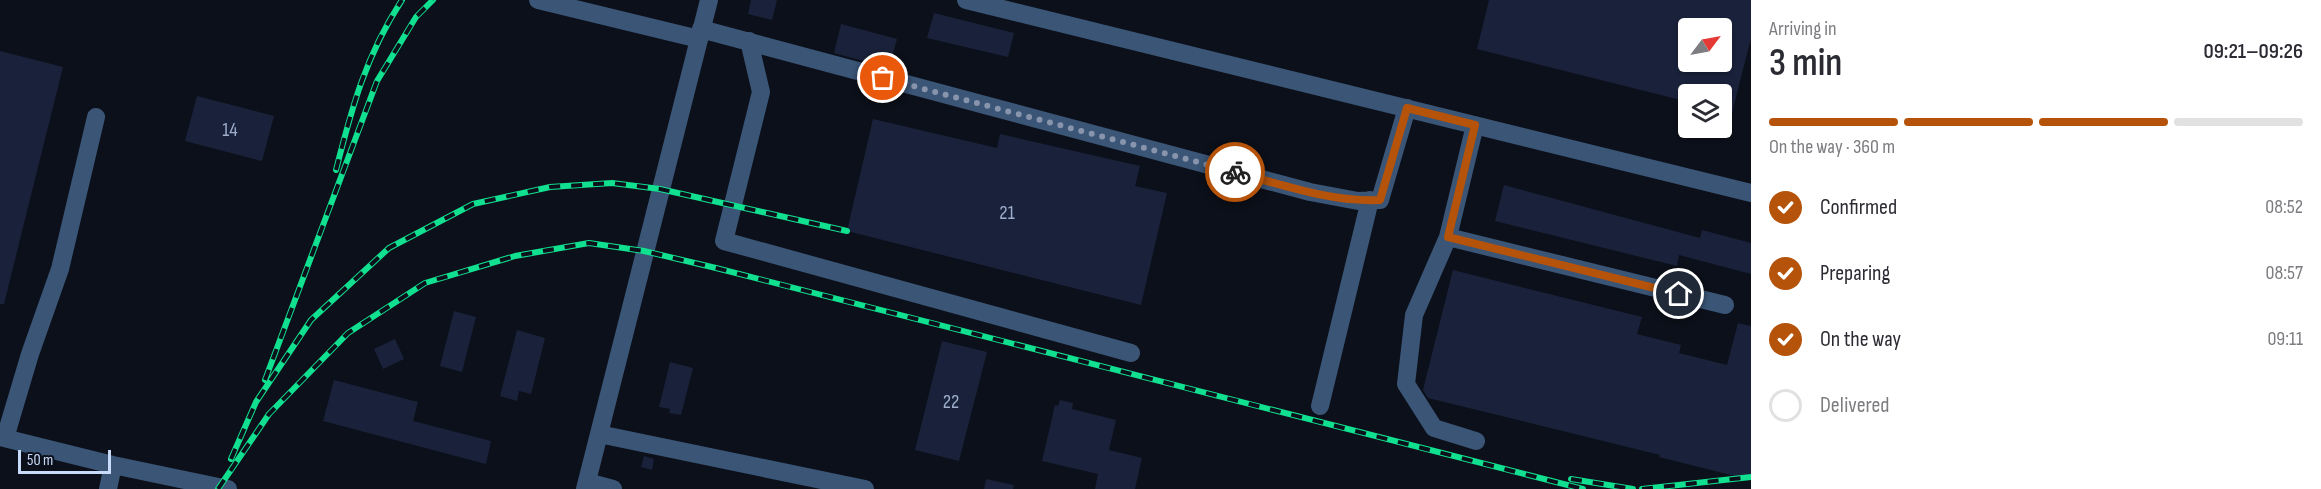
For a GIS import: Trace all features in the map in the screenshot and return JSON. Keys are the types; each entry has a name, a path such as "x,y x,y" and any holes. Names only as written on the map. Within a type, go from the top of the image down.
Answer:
{"street":[{"path":"538,0 700,34 749,41 1310,192 1358,201 1380,200 1407,108"},
{"path":"613,489 586,485 708,0"},
{"path":"966,0 1751,193"},
{"path":"749,41 761,92 724,241 1131,353"},
{"path":"96,117 60,269 3,437 113,465 228,489"},
{"path":"1475,125 1448,237 1414,315 1406,384 1434,428 1476,441"},
{"path":"1320,406 1370,201"},
{"path":"1448,237 1725,305"},
{"path":"599,434 865,489"},
{"path":"108,489 113,465"}],"building":[{"path":"751,0 777,0 772,20 748,14"},
{"path":"1489,0 1751,0 1751,38 1732,113 1732,84 1678,84 1678,99 1477,49"},
{"path":"934,13 1014,33 1008,57 927,38"},
{"path":"841,24 897,39 889,68 834,53"},
{"path":"0,51 63,67 4,304 0,304"},
{"path":"197,96 274,116 262,161 185,141"},
{"path":"873,119 997,148 1000,134 1140,166 1135,186 1167,193 1141,305 847,231"},
{"path":"1504,185 1700,238 1702,230 1751,243 1751,274 1679,255 1677,266 1495,221"},
{"path":"1453,270 1642,317 1637,334 1681,345 1679,353 1727,365 1738,323 1751,326 1751,480 1659,457 1660,455 1428,398 1423,390"},
{"path":"454,311 476,317 462,372 440,366"},
{"path":"517,330 545,338 531,394 519,391 517,401 500,396"},
{"path":"395,339 404,359 383,369 374,349"},
{"path":"942,341 987,352 959,461 915,450"},
{"path":"670,362 693,368 681,415 669,413 670,409 659,407"},
{"path":"334,380 418,402 413,421 491,441 486,464 323,421"},
{"path":"1060,400 1073,403 1072,409 1116,420 1109,450 1142,458 1135,489 1095,489 1098,474 1042,461 1055,405 1058,406"},
{"path":"644,456 654,459 652,470 641,467"},
{"path":"986,479 1014,485 1013,489 984,489"}],"railway":[{"path":"336,170 354,103 370,61 402,0"},
{"path":"265,380 377,81 416,17 433,0"},
{"path":"231,459 256,402 311,320 389,248 473,204 550,187 612,183 660,189 847,231"},
{"path":"218,489 269,414 348,333 425,283 515,256 589,243 644,251 716,268 1583,489"},
{"path":"1642,489 1751,477"},
{"path":"1571,479 1633,489"}],"way so far":[{"path":"883,78 1235,172"}],"route":[{"path":"1235,172 1310,192 1358,201 1380,200 1407,108 1475,125 1448,237 1679,294"}]}
